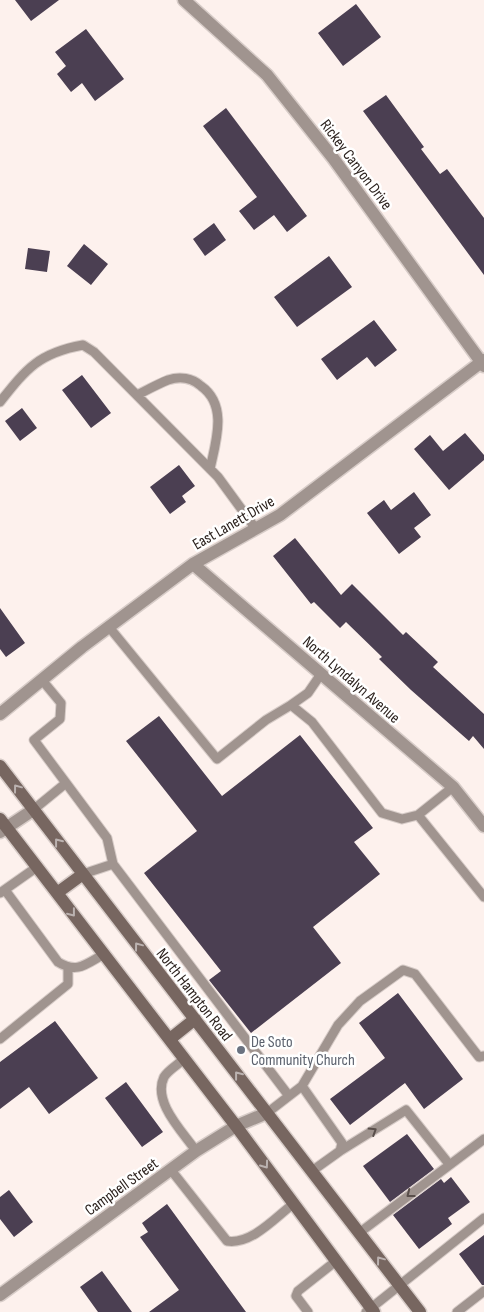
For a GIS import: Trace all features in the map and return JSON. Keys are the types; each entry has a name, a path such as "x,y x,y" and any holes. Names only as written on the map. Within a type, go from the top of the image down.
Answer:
{"main road":[{"name":"North Hampton Road","path":"0,766 420,1312"},
{"path":"2,826 37,867 185,1058 371,1311"},
{"path":"57,893 83,874"},
{"path":"170,1039 195,1019"}],"street":[{"name":"Rickey Canyon Drive","path":"184,0 267,75 333,158 483,363"},
{"name":"East Lanett Drive","path":"0,714 109,627 193,564 280,515 483,363"},
{"name":"North Lyndalyn Avenue","path":"193,564 453,787 484,826"},
{"path":"2,826 33,810"},
{"name":"Campbell Street","path":"0,1295 196,1151 236,1126 267,1114"}],"lane":[{"path":"0,402 21,375 34,363 59,349 83,344 94,352 210,469 256,529"},
{"path":"137,395 169,380 184,378 196,382 209,391 215,399 218,417 216,441 210,469"},
{"path":"109,627 217,759 266,720 308,693 321,674"},
{"path":"42,680 61,703 60,719 34,740 107,838 113,864 290,1096"},
{"path":"291,705 312,722 382,813 402,819 418,814 453,787"},
{"path":"33,810 66,784"},
{"path":"418,814 484,897"},
{"path":"83,874 113,864"},
{"path":"37,867 3,891 58,962 68,968 78,968 104,954"},
{"path":"0,1039 68,984 68,968"},
{"path":"267,1114 302,1086 338,1025 360,1002 403,970 415,974 479,1057 484,1056"},
{"path":"185,1058 164,1076 161,1090 164,1104 196,1151"},
{"path":"302,1086 342,1142 340,1151"},
{"path":"312,1171 340,1151 406,1110 449,1164"},
{"path":"359,1233 484,1139"},
{"path":"170,1170 227,1241 237,1242 248,1238 294,1204"},
{"path":"371,1311 484,1218"},
{"path":"308,1312 296,1296 298,1291 336,1261"},
{"path":"457,1312 484,1291"}],"building":[{"path":"15,0 59,0 31,21"},
{"path":"356,4 381,37 343,66 318,33"},
{"path":"86,29 124,79 95,101 82,83 71,92 57,74 66,66 55,52"},
{"path":"386,95 424,147 421,149 440,174 447,169 484,218 484,275 363,111"},
{"path":"226,108 307,216 287,232 274,215 254,230 239,211 257,197 203,126"},
{"path":"214,223 226,240 205,256 193,239"},
{"path":"84,244 108,264 91,285 67,266"},
{"path":"28,248 50,251 47,272 25,269"},
{"path":"329,256 352,287 297,327 274,297"},
{"path":"374,320 397,350 375,367 367,357 337,380 321,359"},
{"path":"82,375 111,413 91,428 62,390"},
{"path":"22,408 37,428 20,441 5,421"},
{"path":"465,433 484,455 484,460 449,490 414,449 430,435 443,451"},
{"path":"179,465 195,486 182,496 186,502 170,514 150,487"},
{"path":"414,492 431,515 414,528 421,537 399,554 367,513 384,500 391,510"},
{"path":"295,538 341,595 352,584 403,635 406,632 438,662 433,667 484,714 484,749 473,736 469,741 411,690 379,659 382,657 346,622 340,628 314,602 311,604 273,556"},
{"path":"0,608 25,643 6,657 0,649"},
{"path":"159,716 222,796 300,735 373,828 354,842 380,874 313,927 341,963 251,1033 209,980 221,971 144,873 197,831 126,741"},
{"path":"398,993 463,1079 424,1109 405,1083 350,1125 330,1099 385,1058 359,1023"},
{"path":"55,1021 98,1078 49,1114 29,1087 0,1109 0,1062"},
{"path":"126,1082 163,1132 142,1147 105,1098"},
{"path":"407,1134 434,1169 390,1202 363,1166"},
{"path":"451,1177 470,1202 448,1218 452,1224 419,1249 393,1215 441,1179 444,1183"},
{"path":"9,1190 33,1222 14,1237 0,1219 0,1197"},
{"path":"167,1204 246,1312 149,1312 179,1290 140,1237 148,1232 142,1223"},
{"path":"484,1235 484,1285 482,1285 459,1254"},
{"path":"102,1271 132,1312 98,1312 80,1287"}],"place":[{"name":"De Soto Community Church","path":"241,1050"}]}
